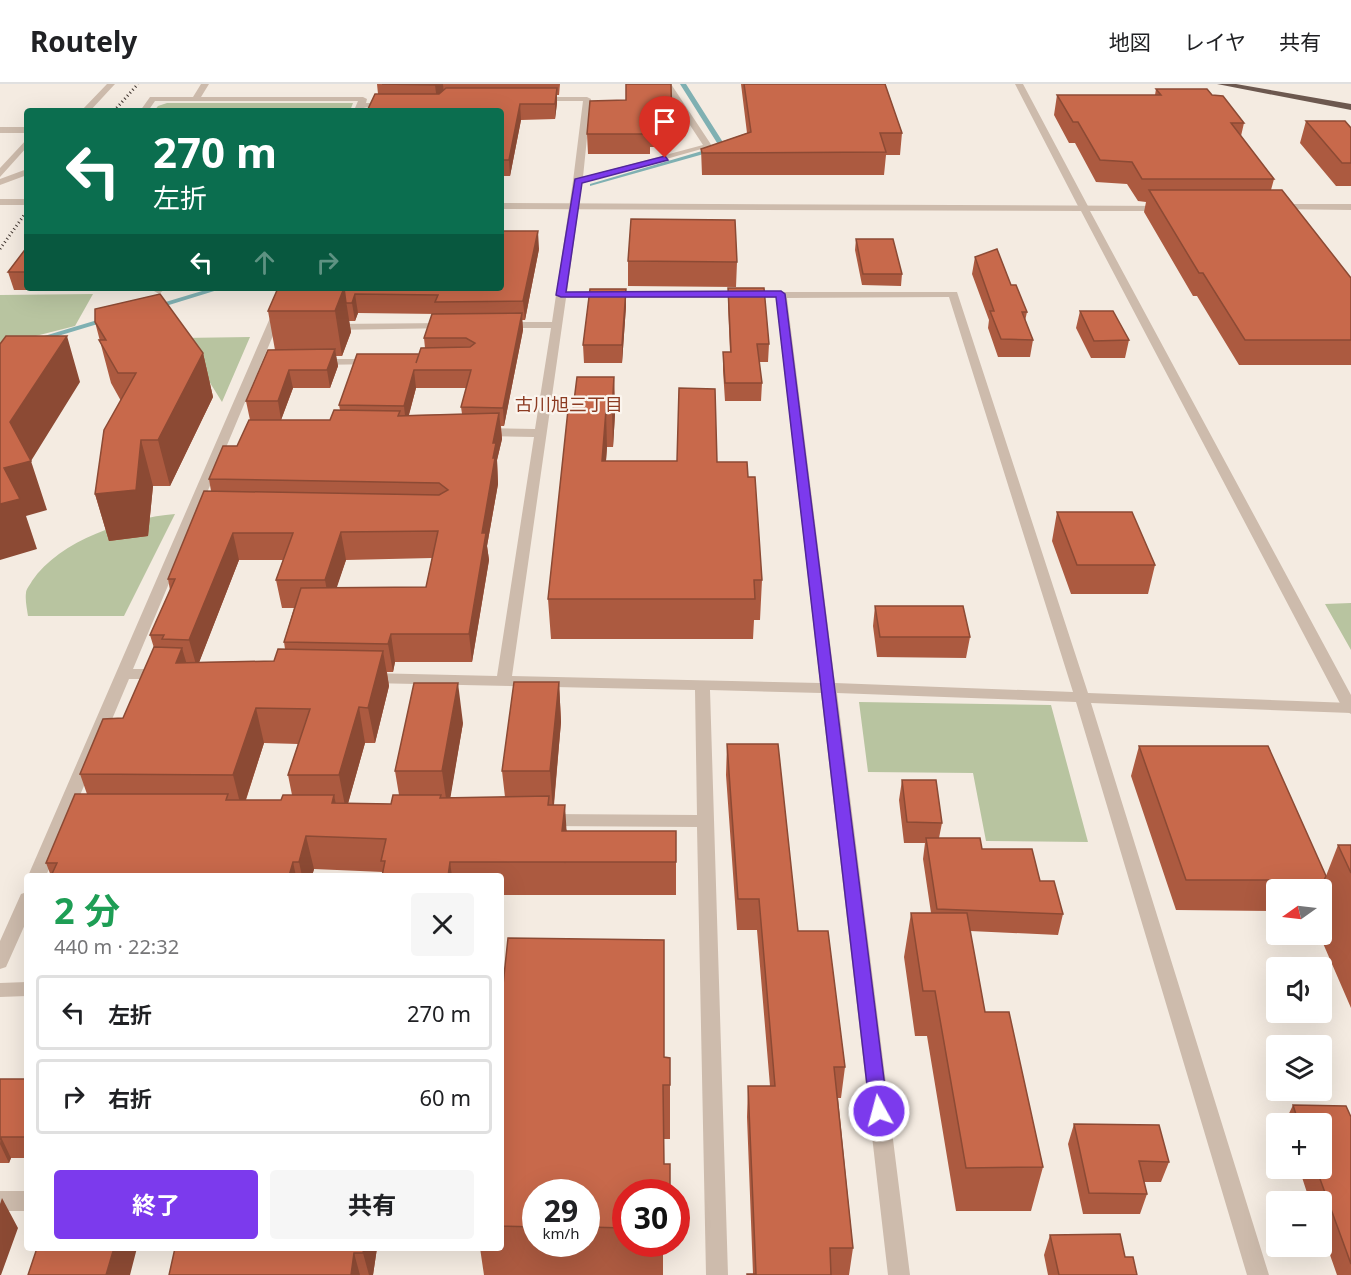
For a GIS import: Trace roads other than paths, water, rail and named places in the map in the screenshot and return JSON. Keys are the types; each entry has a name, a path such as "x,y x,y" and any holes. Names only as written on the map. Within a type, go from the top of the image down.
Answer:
{"highway":[{"path":"1221,84 1351,107"}],"street":[{"path":"88,108 111,84"},
{"path":"195,99 205,84"},
{"path":"578,181 708,146 667,84"},
{"path":"1019,84 1351,708"},
{"path":"146,108 153,99 363,99 359,108 395,105"},
{"path":"504,680 578,181 587,99 528,99"},
{"path":"0,130 24,130"},
{"path":"0,174 24,146"},
{"path":"0,182 24,173"},
{"path":"0,202 24,202"},
{"path":"504,206 1175,207"},
{"path":"1268,207 1351,207"},
{"path":"38,873 123,674 235,428 277,327 287,291"},
{"path":"781,294 899,1275"},
{"path":"561,295 953,294 1082,698 1258,1275"},
{"path":"485,325 556,325"},
{"path":"319,327 461,326"},
{"path":"304,362 386,362"},
{"path":"468,432 540,433"},
{"path":"123,674 183,675"},
{"path":"349,678 702,684 1351,708"},
{"path":"702,684 717,1275"},
{"path":"62,818 86,818"},
{"path":"528,820 707,821"},
{"path":"0,962 24,906"},
{"path":"0,990 24,989"},
{"path":"0,1201 24,1201"}],"waterway":[{"path":"592,185 723,147 683,84"},
{"path":"153,307 209,291"},
{"path":"35,340 107,320"}],"railway":[{"path":"117,108 138,84"},
{"path":"0,249 24,215"}],"district":[{"name":"古川旭三丁目","path":"569,404"}]}
